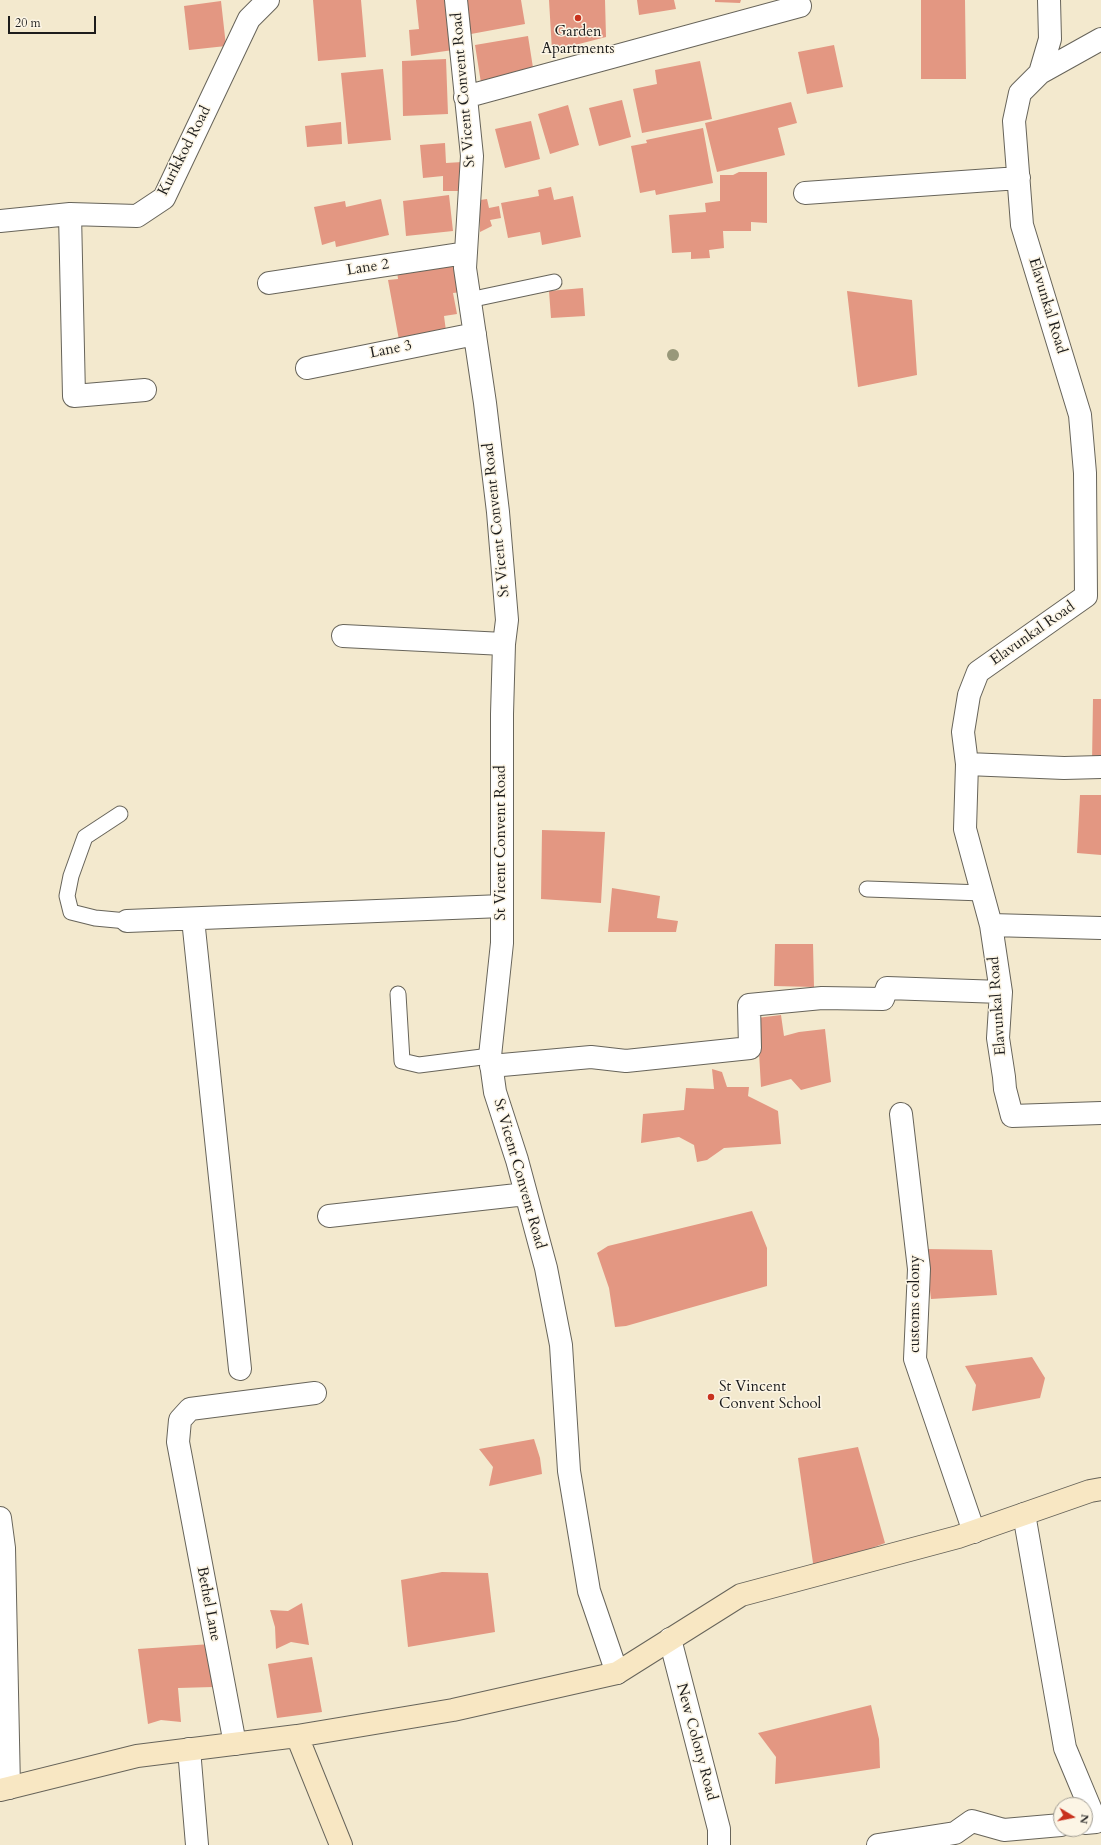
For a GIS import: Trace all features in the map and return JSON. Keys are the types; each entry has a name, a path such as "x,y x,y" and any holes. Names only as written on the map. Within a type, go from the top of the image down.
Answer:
{"street":[{"name":"Kurikkod Road","path":"0,221 70,214 137,216 164,198 249,19 268,0"},
{"name":"St Vicent Convent Road","path":"456,0 472,156 465,268 485,403 498,512 507,620 504,644 502,721 502,943 490,1061 495,1092 526,1194 546,1268 561,1345 569,1471 589,1591 617,1673"},
{"name":"Elavunkal Road","path":"1049,0 1050,39 1040,73 1020,93 1014,121 1022,225 1080,415 1093,596 978,672 969,695 963,732 967,764 965,829 991,925 1001,992 998,1038 1005,1089 1012,1116 1101,1113"},
{"path":"465,97 800,6"},
{"path":"1040,73 1101,39"},
{"path":"805,193 1019,178"},
{"path":"70,214 70,299 74,396 145,390"},
{"name":"Lane 2","path":"269,284 466,253"},
{"name":"Lane 3","path":"307,368 475,334"},
{"path":"343,636 504,644"},
{"path":"967,764 1064,768 1101,767"},
{"path":"127,921 502,906"},
{"path":"193,918 240,1369"},
{"path":"991,925 1101,928"},
{"path":"490,1061 591,1057 626,1061 750,1048 750,1006 822,998 883,999 887,988 1001,992"},
{"name":"customs colony","path":"901,1114 919,1269 915,1359 974,1532"},
{"path":"329,1216 526,1194"},
{"name":"Bethel Lane","path":"235,1744 178,1442 180,1420 190,1409 314,1393"},
{"path":"0,1518 4,1548 4,1789 137,1756 297,1736 453,1710 617,1673 742,1596 974,1532 1090,1491 1101,1489"},
{"path":"1024,1514 1065,1748 1086,1797"},
{"name":"New Colony Road","path":"670,1639 719,1829 719,1845"},
{"path":"297,1736 341,1845"},
{"path":"189,1749 197,1845"},
{"path":"1093,1815 1096,1822 1093,1822"},
{"path":"878,1845 955,1833 972,1821 1004,1830 1053,1826"}],"lane":[{"path":"469,300 554,282"},
{"path":"120,814 84,837 71,876 67,896 71,912 95,918 127,921"},
{"path":"867,889 983,893"},
{"path":"398,994 402,1061 419,1065 490,1061"}],"building":[{"path":"313,0 361,0 366,57 318,61"},
{"path":"416,0 447,0 453,50 411,56 409,30 419,29"},
{"path":"465,0 521,0 525,24 471,34"},
{"name":"Garden Apartments","path":"549,0 605,0 606,37 552,51"},
{"path":"637,0 674,0 676,9 639,15"},
{"path":"715,0 741,0 740,3 715,2"},
{"path":"921,0 965,0 966,79 921,79"},
{"path":"221,1 226,46 189,50 184,6"},
{"path":"528,36 534,74 481,83 475,45"},
{"path":"834,45 843,87 807,94 798,52"},
{"path":"446,59 448,114 403,116 402,61"},
{"path":"700,61 712,119 642,133 633,89 657,84 655,70"},
{"path":"383,69 391,140 348,144 341,73"},
{"path":"622,100 631,137 599,146 589,108"},
{"path":"791,102 797,123 778,128 785,155 717,172 705,123"},
{"path":"568,105 579,145 550,154 538,114"},
{"path":"531,121 540,159 505,168 495,129"},
{"path":"341,122 342,144 307,147 305,126"},
{"path":"703,128 713,183 656,195 655,190 640,193 631,146 647,143 646,140"},
{"path":"445,143 446,163 462,162 463,191 443,191 443,176 423,178 420,145"},
{"path":"739,172 767,172 767,223 751,222 751,231 723,231 724,248 709,250 710,258 691,259 691,252 672,253 669,215 706,212 705,203 720,201 720,175 733,175"},
{"path":"551,187 554,200 573,196 581,237 542,245 540,232 508,238 501,203 539,196 538,190"},
{"path":"449,195 453,231 406,236 403,201"},
{"path":"381,199 389,235 336,247 335,241 322,245 314,207 345,201 346,207"},
{"path":"487,199 489,208 499,206 501,218 490,220 492,226 480,232 480,200"},
{"path":"457,261 462,292 453,293 457,314 444,316 446,331 399,340 388,280 398,279 397,271"},
{"path":"583,288 585,316 551,318 549,291"},
{"path":"847,291 912,300 917,375 858,387"},
{"path":"1093,699 1101,699 1101,762 1092,763"},
{"path":"1080,795 1101,795 1101,855 1077,853"},
{"path":"542,830 605,832 601,903 541,899"},
{"path":"612,888 660,896 657,918 678,921 676,932 608,932"},
{"path":"775,944 813,944 814,987 774,986"},
{"path":"781,1015 784,1036 799,1032 825,1029 831,1082 801,1090 791,1079 761,1087 757,1018"},
{"path":"712,1069 722,1072 727,1087 749,1087 748,1096 778,1111 781,1144 724,1148 707,1160 697,1162 694,1145 679,1137 641,1143 643,1114 684,1110 686,1088 714,1089"},
{"path":"752,1211 767,1248 767,1286 626,1326 615,1327 609,1288 597,1253 608,1246"},
{"path":"925,1249 992,1250 997,1295 931,1299"},
{"path":"1032,1357 1045,1378 1040,1398 972,1411 976,1385 965,1366"},
{"path":"534,1439 540,1458 542,1474 489,1486 493,1467 479,1449"},
{"path":"858,1447 885,1543 814,1570 798,1458"},
{"path":"442,1572 488,1573 495,1632 408,1647 401,1580"},
{"path":"302,1603 309,1645 291,1642 276,1649 275,1627 270,1610 288,1611"},
{"path":"211,1644 213,1687 178,1688 181,1722 161,1720 148,1724 138,1649"},
{"path":"312,1657 322,1712 277,1718 268,1664"},
{"path":"871,1705 879,1739 880,1768 775,1784 776,1757 758,1733"}],"place":[{"name":"Garden Apartments","path":"578,18"},
{"name":"St Vincent Convent School","path":"711,1397"}]}
